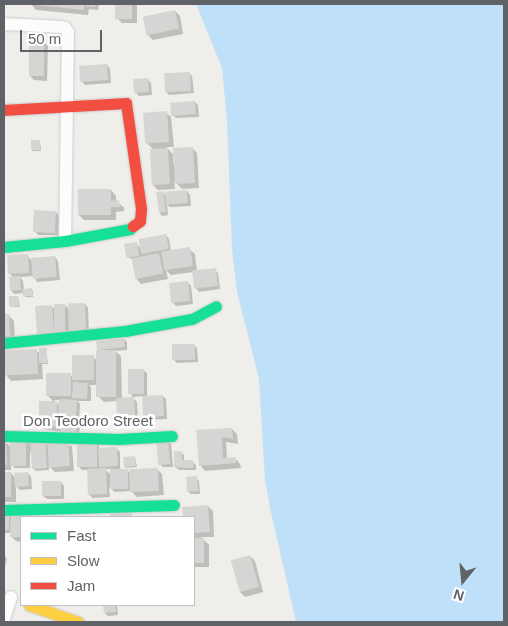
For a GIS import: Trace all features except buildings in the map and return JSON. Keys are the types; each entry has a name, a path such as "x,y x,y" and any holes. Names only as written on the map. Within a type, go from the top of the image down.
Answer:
{"street":[{"path":"4,24 66,28 68,32 65,241"},
{"path":"4,110 124,103 128,106 141,209 140,221 130,229 65,241 4,248"},
{"path":"4,343 125,331 192,319 216,306"},
{"name":"Don Teodoro Street","path":"4,436 119,438 172,436"},
{"path":"4,510 174,505"},
{"path":"4,619 12,598"},
{"path":"32,606 78,622"}],"water":[{"path":"196,4 504,4 504,622 296,622 265,480 259,379 237,292 232,249 227,121 222,68"}],"traffic: fast":[{"path":"4,247 65,241 130,229 133,226"},
{"path":"4,343 125,331 192,319 216,306"},
{"path":"4,436 119,439 172,436"},
{"path":"4,510 174,505"}],"traffic: slow":[{"path":"32,606 78,622"}],"traffic: jam":[{"path":"4,110 126,103 141,209 140,221 133,226"}]}
